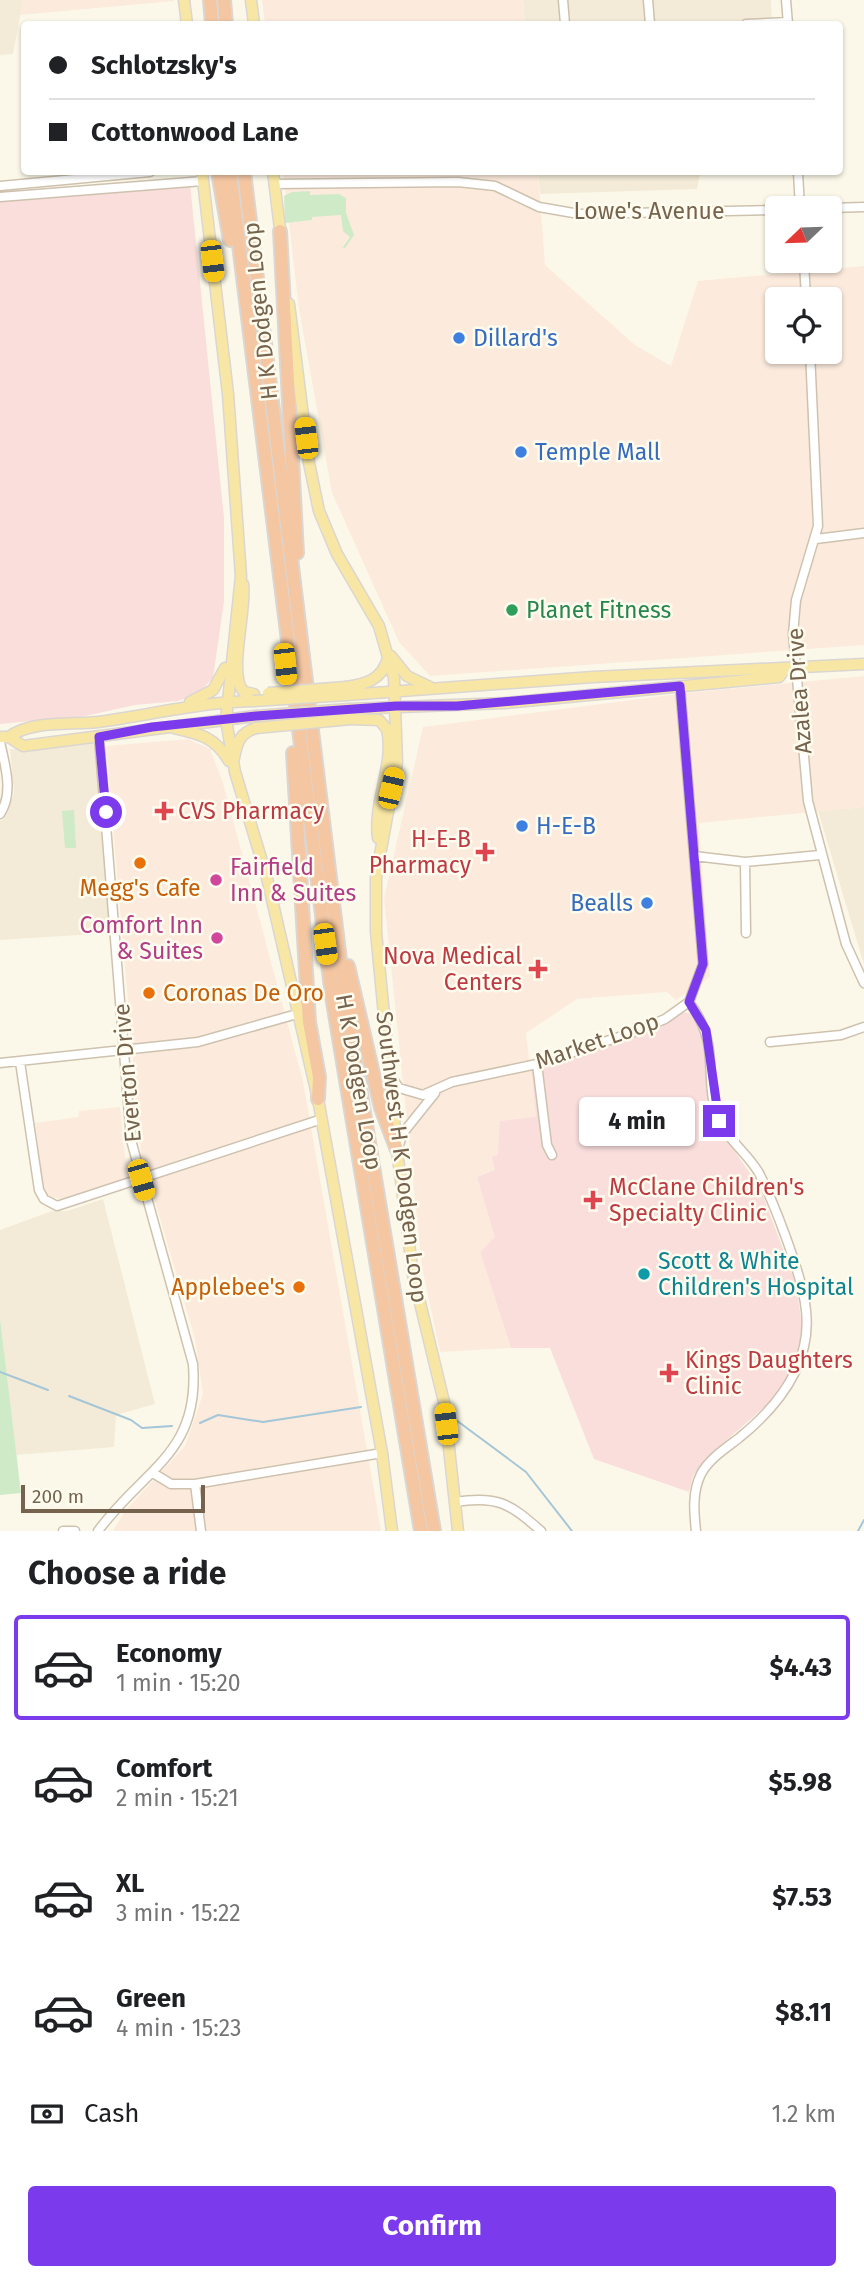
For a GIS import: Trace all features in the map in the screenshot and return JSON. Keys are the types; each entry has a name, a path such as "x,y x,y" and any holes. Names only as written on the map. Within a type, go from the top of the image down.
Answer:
{"highway":[{"path":"210,0 212,21"},
{"path":"224,0 226,21"},
{"path":"219,175 252,360"},
{"name":"H K Dodgen Loop","path":"230,175 340,1050 421,1531"},
{"name":"H K Dodgen Loop","path":"244,175 344,993 434,1531"},
{"path":"280,231 297,552 312,680 315,748"},
{"path":"280,579 280,618 292,734 309,1023 319,1077 318,1099"},
{"path":"326,852 352,986 381,1108 397,1150"}],"main road":[{"path":"184,0 187,21"},
{"path":"251,0 254,21"},
{"name":"Southwest H K Dodgen Loop","path":"273,175 309,463 319,511 337,554 379,626 388,653 395,690 397,762 376,877 376,932 397,1150 413,1274 444,1402 458,1531"},
{"path":"202,176 228,394 245,599 236,679 240,688 253,698"},
{"path":"241,576 226,720 234,768 267,878 318,1099 382,1453 392,1531"},
{"path":"148,712 201,698 222,679 232,647"},
{"path":"346,691 372,681 380,674 388,653 407,676 437,690"},
{"path":"4,738 20,729 100,721 253,698 346,691 437,690 503,682 779,666 784,670 864,664"},
{"path":"234,768 239,739 256,728 396,706 457,706 779,677 784,670"},
{"path":"4,738 23,746 256,716 350,714 379,720 387,729 388,763 376,824 380,849"},
{"path":"163,726 205,734 218,744 234,768"}],"street":[{"path":"563,0 565,21"},
{"path":"648,0 650,21"},
{"path":"786,0 788,21"},
{"path":"0,186 118,175"},
{"path":"798,175 799,196"},
{"path":"0,197 202,176"},
{"name":"Lowe's Avenue","path":"274,184 458,182 495,186 539,206 579,214 765,210"},
{"path":"842,208 864,207"},
{"name":"Azalea Drive","path":"811,364 819,493 816,539 793,617 807,800 846,944 864,983"},
{"path":"816,539 864,533"},
{"path":"680,686 703,964 689,1002 706,1030 719,1121 759,1174 800,1279 807,1318 801,1360 784,1395 701,1473 694,1497 696,1531"},
{"name":"Everton Drive","path":"98,1531 153,1473 190,1422 195,1395 193,1364 131,1140 99,737"},
{"path":"0,814 7,801 4,738"},
{"path":"694,856 745,862 820,855"},
{"path":"745,862 747,933"},
{"name":"Market Loop","path":"389,1075 399,1088 422,1095 437,1091 452,1082 537,1064 655,1024 689,1002"},
{"path":"0,1063 198,1042 297,1014"},
{"path":"770,1042 841,1035 864,1027"},
{"path":"20,1062 39,1190 51,1205 64,1206 322,1119"},
{"path":"537,1064 547,1145 552,1155"},
{"name":"Market Loop","path":"397,1150 403,1133 437,1091"},
{"path":"153,1473 171,1484 195,1484 382,1453"},
{"path":"195,1484 201,1531"},
{"path":"455,1502 477,1498 505,1502 541,1531"},
{"path":"64,1531 75,1531"}],"shaded area":[{"path":"0,0 23,0 13,54 0,55"},
{"path":"23,0 174,0 174,1 20,15"},
{"path":"262,0 523,0 525,21 265,21"},
{"path":"523,0 771,0 772,21 525,21"},
{"path":"283,175 538,175 545,265 635,345 671,366 698,281 787,273 842,273 842,268 864,266 864,645 430,676 399,642 332,493 299,309"},
{"path":"538,175 699,175 697,189 540,194"},
{"path":"190,184 224,518 224,601 213,678 198,694 178,701 135,705 85,716 0,724 0,201"},
{"path":"864,676 864,807 699,823 710,977 676,1000 667,992 577,999 526,1033 536,1117 498,1155 495,1170 477,1177 496,1237 480,1252 511,1348 440,1352 422,1267 384,898 423,727 686,693"},
{"path":"188,739 210,749 223,783 303,1081 381,1531 113,1531 125,1511 185,1446 203,1394 195,1339 141,1153 106,746"},
{"path":"96,742 111,933 0,940 0,821 4,819 14,794 10,749"},
{"path":"864,807 864,965 818,811"},
{"path":"683,1012 693,1014 700,1028 714,1121 760,1188 796,1284 802,1326 798,1353 788,1378 775,1398 706,1458 693,1476 689,1492 594,1459 550,1348 511,1348 480,1252 495,1237 477,1177 495,1170 492,1157 498,1155 500,1121 536,1117 531,1070 657,1029"},
{"path":"120,1107 125,1157 132,1177 65,1200 48,1196 43,1187 35,1123 78,1117 79,1111"},
{"path":"103,1199 155,1404 116,1415 114,1447 16,1455 0,1318 0,1230 52,1211 67,1211"}],"green space":[{"path":"310,191 310,195 339,194 346,198 346,213 354,235 345,248 337,246 343,247 350,237 343,231 341,215 312,217 312,220 285,223 284,196 292,192"},
{"path":"74,810 76,848 65,848 62,811"},
{"path":"0,1318 21,1493 0,1495"}],"waterway":[{"path":"0,1372 48,1390"},
{"path":"69,1396 131,1420 142,1428 172,1426"},
{"path":"200,1423 218,1415 263,1422 361,1407"},
{"path":"456,1420 526,1472 572,1531"},
{"path":"858,1531 864,1520"}],"place":[{"name":"Dillard's","path":"459,338"},
{"name":"Temple Mall","path":"521,452"},
{"name":"Planet Fitness","path":"512,610"},
{"name":"CVS Pharmacy","path":"164,811"},
{"name":"H-E-B","path":"522,826"},
{"name":"H-E-B Pharmacy","path":"485,852"},
{"name":"Megg's Cafe","path":"140,863"},
{"name":"Fairfield Inn & Suites","path":"216,880"},
{"name":"Bealls","path":"647,903"},
{"name":"Comfort Inn & Suites","path":"217,938"},
{"name":"Nova Medical Centers","path":"538,969"},
{"name":"Coronas De Oro","path":"149,993"},
{"name":"McClane Children's Specialty Clinic","path":"593,1200"},
{"name":"Scott & White Children's Hospital","path":"644,1274"},
{"name":"Applebee's","path":"299,1287"},
{"name":"Kings Daughters Clinic","path":"669,1373"}],"route":[{"path":"106,812 99,737 152,727 256,716 396,706 505,703 680,686 703,964 689,1002 702,1020 709,1040 713,1092 719,1121"}]}
